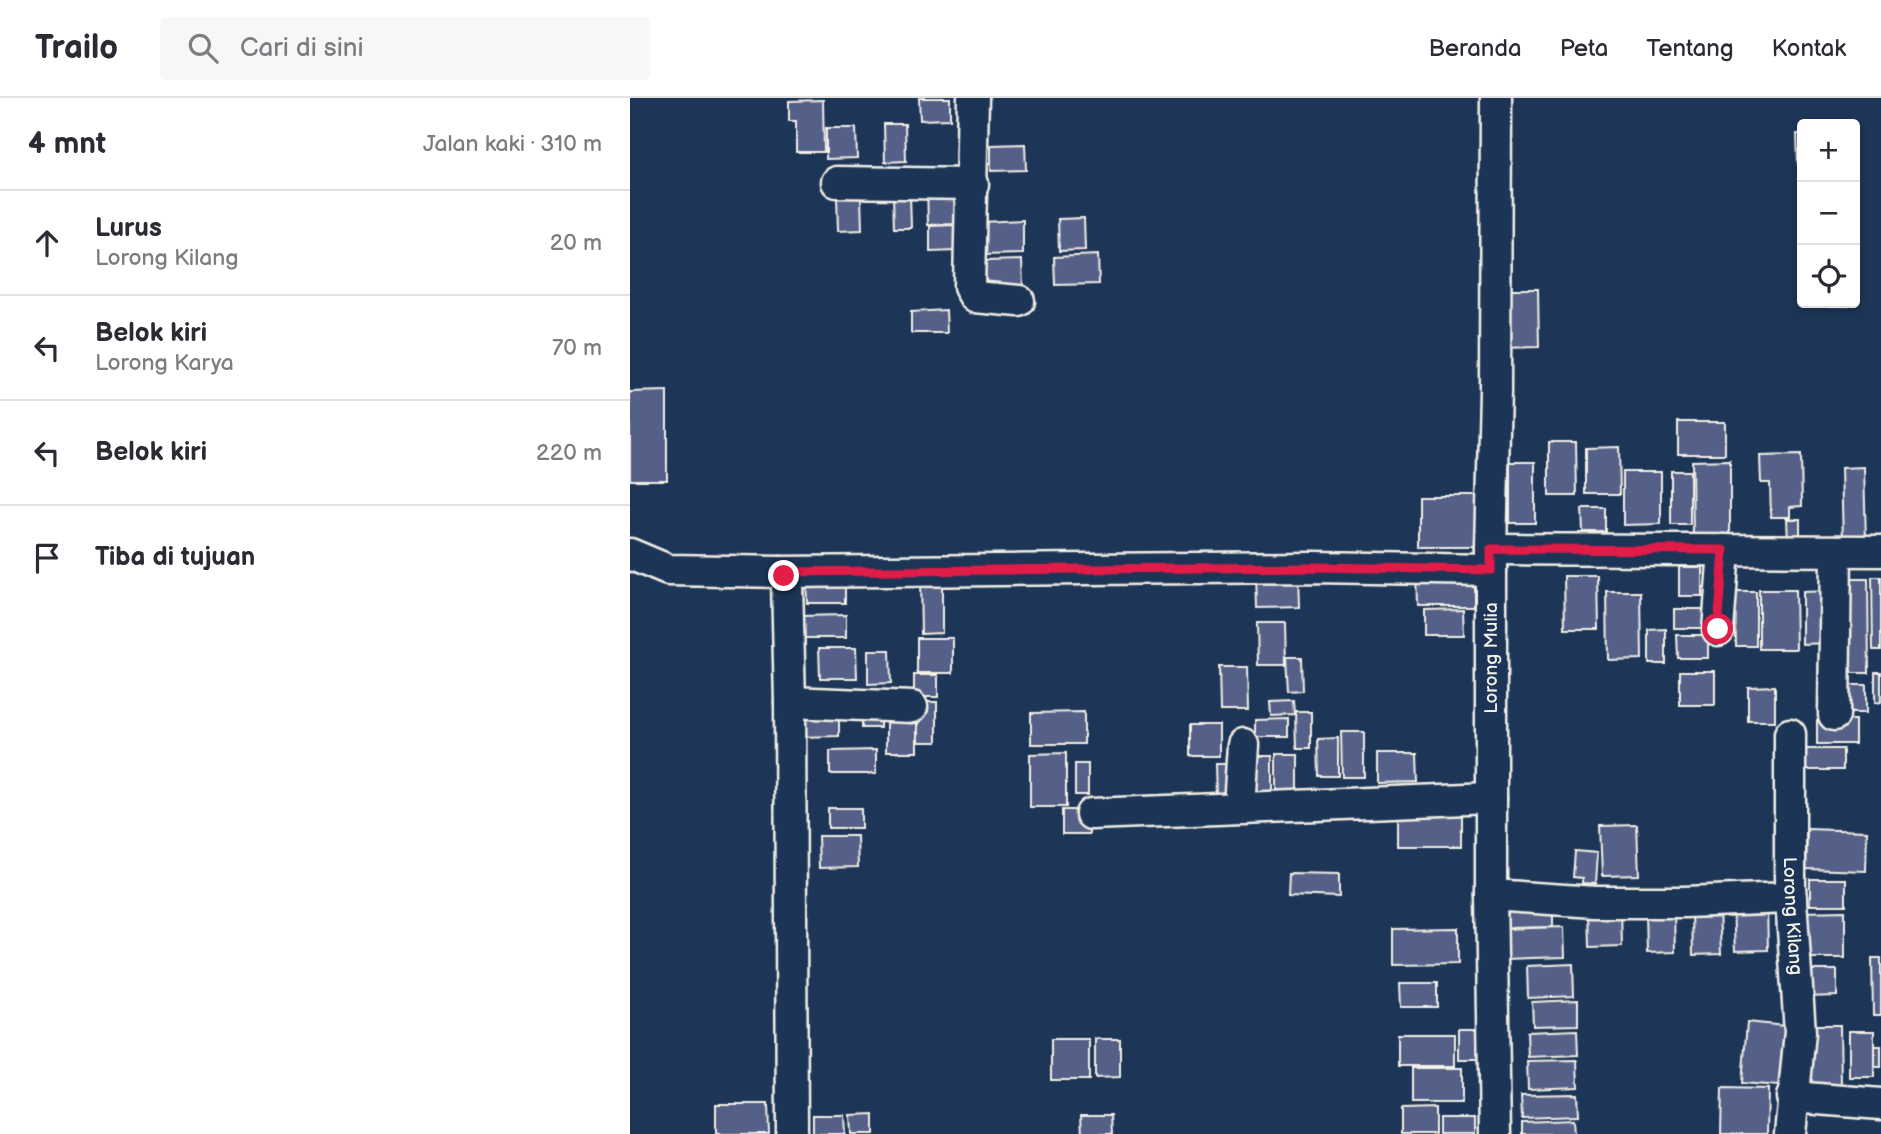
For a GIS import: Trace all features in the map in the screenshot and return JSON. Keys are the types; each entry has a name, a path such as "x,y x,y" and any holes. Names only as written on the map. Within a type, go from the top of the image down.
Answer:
{"street":[{"path":"974,98 970,292 975,297 1019,301"},
{"name":"Lorong Mulia","path":"1495,1134 1491,895 1491,559 1496,98"},
{"path":"837,182 972,184"},
{"path":"1718,629 1724,550"},
{"path":"630,554 668,570 781,572 1313,567 1724,550 1881,551"},
{"path":"1834,715 1836,551"},
{"path":"781,572 786,582 790,702 792,1134"},
{"path":"790,702 912,707"},
{"name":"Lorong Kilang","path":"1790,734 1791,898 1800,1032 1790,1134"},
{"path":"1239,807 1243,745"},
{"path":"1091,814 1491,799"},
{"path":"1491,895 1595,902 1791,898"},
{"path":"1792,1097 1881,1104"}],"building":[{"path":"919,98 950,98 950,119 920,120"},
{"path":"823,100 824,152 796,152 796,121 789,121 789,101"},
{"path":"884,124 905,124 906,161 885,162"},
{"path":"826,128 856,128 857,158 826,159"},
{"path":"1025,144 1026,170 991,171 991,145"},
{"path":"955,185 956,224 928,225 927,186"},
{"path":"910,193 911,228 894,228 893,194"},
{"path":"861,196 862,230 838,231 837,197"},
{"path":"1084,218 1085,250 1059,251 1058,219"},
{"path":"1023,220 1023,254 982,255 981,222"},
{"path":"955,225 956,251 930,252 930,226"},
{"path":"1098,255 1099,284 1055,285 1054,257"},
{"path":"1022,260 1023,285 986,287 985,261"},
{"path":"1499,289 1538,289 1539,347 1500,348"},
{"path":"946,310 947,333 911,333 911,312"},
{"path":"667,391 667,480 630,480 630,392"},
{"path":"1678,422 1725,422 1725,454 1678,454"},
{"path":"1549,442 1576,442 1577,496 1549,496"},
{"path":"1619,447 1620,494 1586,494 1586,448"},
{"path":"1801,455 1802,506 1790,507 1790,517 1771,517 1770,483 1761,483 1760,456"},
{"path":"1730,460 1730,539 1693,539 1692,461"},
{"path":"1510,462 1535,462 1535,523 1510,523"},
{"path":"1864,467 1866,541 1843,542 1841,468"},
{"path":"1671,471 1690,471 1690,525 1671,525"},
{"path":"1623,472 1661,472 1661,524 1623,525"},
{"path":"1418,496 1477,496 1477,547 1418,547"},
{"path":"1582,509 1606,509 1606,532 1583,532"},
{"path":"1787,519 1800,519 1800,542 1788,542"},
{"path":"1679,567 1702,567 1702,596 1679,596"},
{"path":"1298,572 1299,607 1257,608 1256,573"},
{"path":"1474,572 1474,606 1418,606 1417,573"},
{"path":"806,576 845,576 845,603 807,603"},
{"path":"1564,576 1598,576 1599,629 1565,629"},
{"path":"1872,577 1881,577 1881,650 1873,650"},
{"path":"920,579 942,579 942,633 921,634"},
{"path":"1841,579 1868,579 1869,673 1842,673"},
{"path":"1759,590 1795,590 1796,649 1759,649"},
{"path":"1830,591 1830,643 1802,644 1802,592"},
{"path":"1607,592 1641,592 1642,659 1608,660"},
{"path":"1735,592 1756,592 1756,646 1736,646"},
{"path":"1463,609 1464,635 1424,635 1424,610"},
{"path":"1674,609 1707,609 1707,628 1674,628"},
{"path":"846,615 846,638 799,638 798,616"},
{"path":"1257,623 1285,623 1286,665 1258,665"},
{"path":"1666,629 1666,664 1649,664 1649,630"},
{"path":"1677,635 1708,635 1708,658 1678,658"},
{"path":"917,638 953,638 953,673 917,673"},
{"path":"819,648 856,648 857,678 820,678"},
{"path":"868,650 890,650 891,683 868,684"},
{"path":"1287,657 1302,657 1303,691 1289,692"},
{"path":"1219,667 1247,667 1248,711 1220,711"},
{"path":"1680,671 1715,671 1715,705 1680,705"},
{"path":"1875,672 1881,672 1881,702 1875,703"},
{"path":"914,675 938,675 938,697 914,697"},
{"path":"1838,685 1866,685 1866,713 1838,713"},
{"path":"1775,686 1775,721 1748,721 1748,687"},
{"path":"1294,701 1295,715 1271,716 1270,702"},
{"path":"918,702 937,702 937,742 918,742"},
{"path":"839,706 839,736 799,737 799,707"},
{"path":"862,708 880,708 880,728 862,728"},
{"path":"886,709 917,709 917,752 886,752"},
{"path":"1084,712 1084,744 1031,744 1031,713"},
{"path":"1296,712 1311,712 1311,748 1297,748"},
{"path":"1289,719 1289,737 1255,737 1255,720"},
{"path":"1817,720 1855,720 1855,744 1817,744"},
{"path":"1190,725 1219,725 1219,756 1190,756"},
{"path":"1341,732 1364,732 1364,777 1342,777"},
{"path":"1338,738 1338,776 1319,776 1318,739"},
{"path":"1803,749 1843,749 1843,770 1804,770"},
{"path":"876,750 876,774 830,774 830,751"},
{"path":"1066,753 1066,807 1030,807 1030,754"},
{"path":"1377,753 1417,753 1418,782 1377,783"},
{"path":"1276,754 1298,754 1298,796 1276,796"},
{"path":"1250,756 1272,756 1272,799 1250,799"},
{"path":"1075,764 1088,764 1088,795 1075,795"},
{"path":"1215,764 1237,764 1238,799 1216,799"},
{"path":"828,808 861,808 861,828 828,828"},
{"path":"1062,810 1089,810 1089,834 1062,834"},
{"path":"1461,812 1461,846 1398,846 1398,813"},
{"path":"1637,825 1639,875 1602,876 1600,826"},
{"path":"1807,829 1867,831 1866,871 1806,869"},
{"path":"818,836 857,836 858,867 819,868"},
{"path":"1575,851 1597,853 1595,884 1582,883 1582,878 1573,877"},
{"path":"1289,873 1339,874 1339,897 1288,895"},
{"path":"1810,879 1846,879 1846,905 1810,905"},
{"path":"1553,901 1553,927 1508,928 1507,903"},
{"path":"1767,906 1768,950 1735,951 1733,907"},
{"path":"1621,909 1622,946 1590,947 1589,910"},
{"path":"1719,909 1721,954 1693,955 1692,910"},
{"path":"1845,911 1845,958 1800,958 1800,912"},
{"path":"1674,912 1675,952 1647,953 1646,913"},
{"path":"1564,927 1565,957 1504,959 1503,929"},
{"path":"1458,928 1458,964 1393,965 1393,929"},
{"path":"1872,958 1881,958 1881,1015 1873,1015"},
{"path":"1573,964 1574,996 1528,998 1527,966"},
{"path":"1805,970 1837,970 1837,996 1805,997"},
{"path":"1400,983 1437,983 1437,1007 1401,1007"},
{"path":"1578,1000 1578,1025 1533,1026 1532,1002"},
{"path":"1747,1022 1785,1026 1779,1086 1742,1083"},
{"path":"1806,1025 1840,1025 1841,1085 1807,1086"},
{"path":"1459,1029 1482,1029 1482,1059 1459,1059"},
{"path":"1577,1030 1578,1055 1528,1057 1527,1032"},
{"path":"1849,1031 1874,1031 1874,1077 1849,1077"},
{"path":"1398,1034 1455,1034 1455,1066 1398,1066"},
{"path":"1051,1039 1089,1039 1089,1080 1051,1080"},
{"path":"1095,1039 1120,1039 1120,1077 1095,1078"},
{"path":"1875,1046 1881,1046 1881,1067 1875,1067"},
{"path":"1577,1060 1578,1087 1528,1089 1527,1061"},
{"path":"1411,1068 1462,1068 1462,1103 1411,1103"},
{"path":"1722,1088 1768,1089 1767,1134 1721,1134"},
{"path":"1577,1094 1578,1116 1522,1118 1521,1095"},
{"path":"716,1104 768,1104 769,1134 716,1134"},
{"path":"1435,1108 1435,1134 1401,1134 1401,1109"},
{"path":"874,1114 874,1134 851,1134 850,1115"},
{"path":"813,1115 844,1115 845,1134 813,1134"},
{"path":"1081,1115 1111,1115 1112,1134 1082,1134"},
{"path":"1439,1118 1475,1118 1475,1134 1439,1134"},
{"path":"1573,1120 1574,1134 1522,1134 1522,1122"}],"route":[{"path":"784,576 781,572 1116,568 1491,570 1491,549 1724,550 1718,629"}]}
